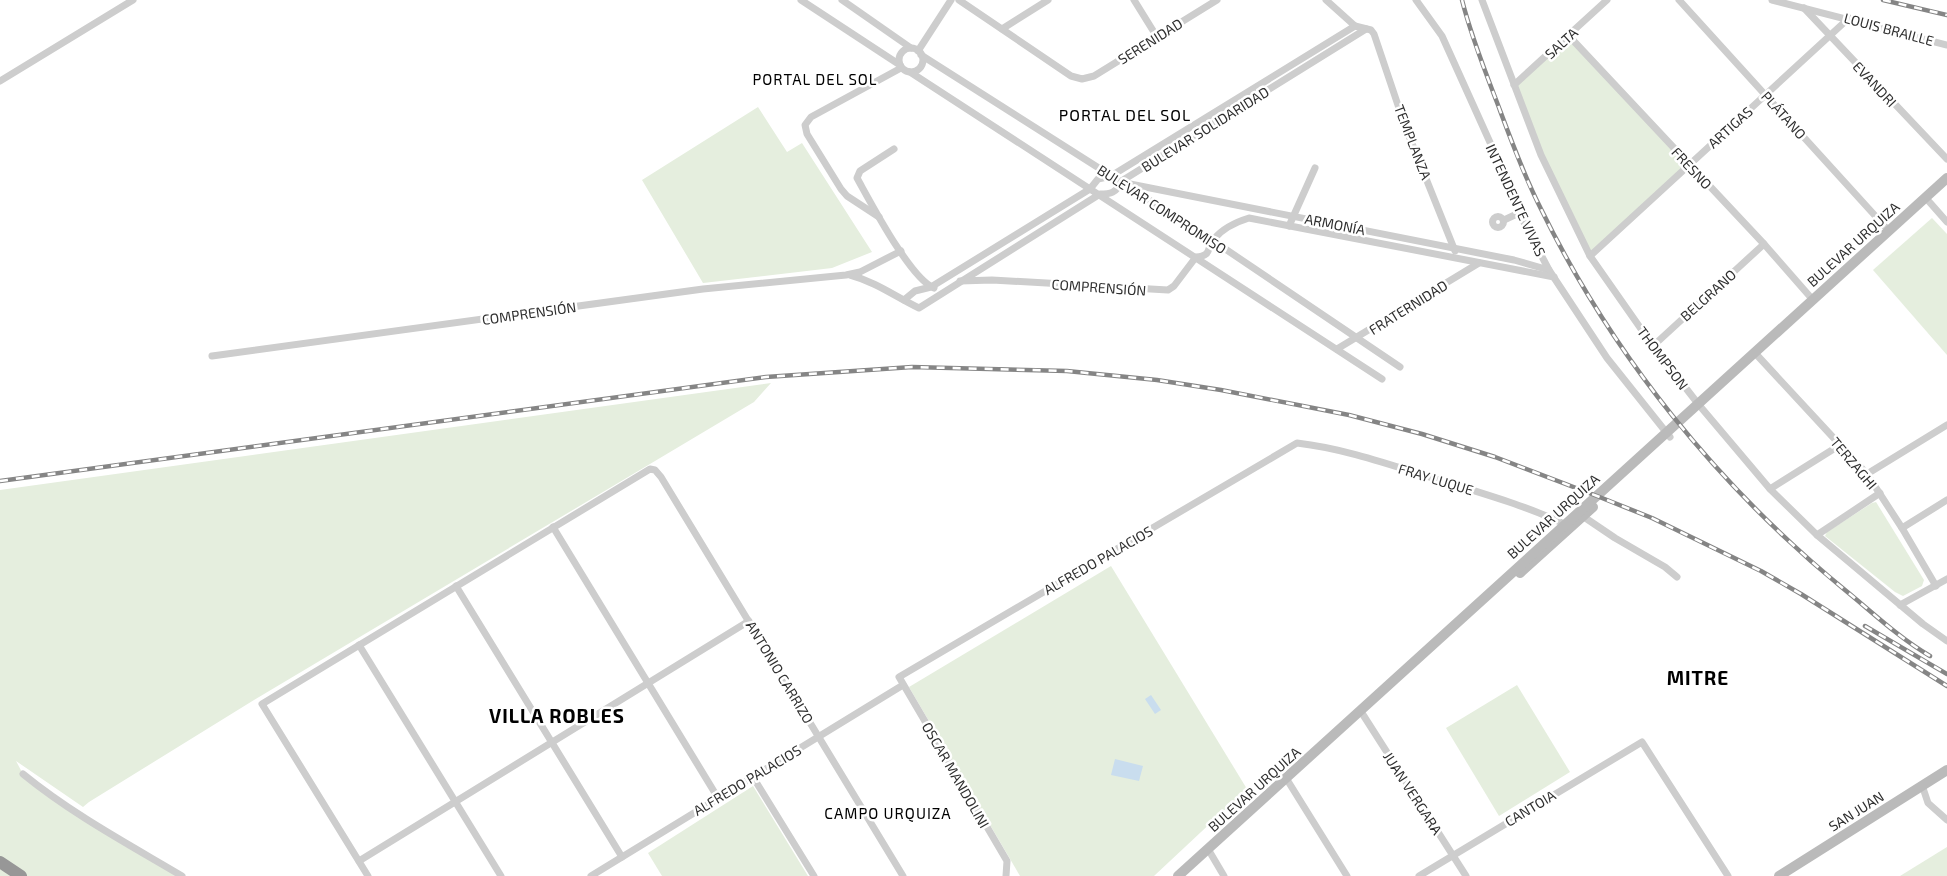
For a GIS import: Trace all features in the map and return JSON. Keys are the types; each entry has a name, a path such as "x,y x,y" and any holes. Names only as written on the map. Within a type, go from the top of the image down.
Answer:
{"highway":[{"path":"0,862 21,876"}],"main road":[{"name":"BULEVAR URQUIZA","path":"1178,876 1209,852 1927,199 1947,178"},
{"name":"BULEVAR URQUIZA","path":"1757,354 1889,231 1947,184"},
{"name":"SAN JUAN","path":"1779,876 1947,770"},
{"name":"BULEVAR URQUIZA","path":"1187,876 1209,852"}],"street":[{"path":"0,81 133,0"},
{"path":"801,0 910,72 914,72 921,67 922,63 917,51"},
{"name":"BULEVAR COMPROMISO","path":"842,0 917,51 1212,240 1400,367"},
{"path":"901,66 901,54 917,51 951,0"},
{"path":"959,0 1002,29 1048,0"},
{"path":"1134,0 1157,37"},
{"name":"SERENIDAD","path":"1002,29 1071,76 1082,79 1094,76 1218,0"},
{"path":"1326,0 1355,26 1366,29"},
{"name":"INTENDENTE VIVAS","path":"1416,0 1442,36 1493,149 1519,213 1549,270 1597,343 1629,387 1668,435"},
{"name":"THOMPSON","path":"1482,0 1542,155 1590,256 1653,346 1700,406 1770,489 1817,535 1923,624 1947,641"},
{"name":"SALTA","path":"1514,84 1607,0"},
{"name":"PLÁTANO","path":"1680,0 1889,231"},
{"name":"LOUIS BRAILLE","path":"1772,0 1849,18 1947,45"},
{"name":"EVANDRI","path":"1804,8 1947,159"},
{"name":"ARTIGAS","path":"1590,256 1849,18"},
{"name":"BULEVAR SOLIDARIDAD","path":"1355,26 1111,176 1098,179 1090,189 931,287 915,291 904,300 919,308 1100,194 1114,192 1119,187 1120,182 1366,29"},
{"name":"TEMPLANZA","path":"1366,29 1374,34 1405,126 1454,248 1456,259"},
{"name":"FRESNO","path":"1569,36 1764,244 1813,300"},
{"path":"879,217 847,196 841,189 807,134 805,125 811,117 901,66"},
{"name":"BULEVAR COMPROMISO","path":"910,72 1382,379"},
{"path":"894,149 860,171 857,178 879,217 916,274 931,287 944,291"},
{"path":"1289,226 1315,168"},
{"name":"ARMONÍA","path":"1120,182 1514,260 1549,270"},
{"path":"1927,199 1947,222"},
{"path":"1504,220 1519,213"},
{"name":"ARMONÍA","path":"1212,240 1235,223 1249,218 1554,277"},
{"name":"COMPRENSIÓN","path":"960,281 992,280 1168,290 1174,286 1196,257 1203,256 1209,252 1212,240"},
{"name":"BELGRANO","path":"1653,346 1764,244"},
{"name":"COMPRENSIÓN","path":"212,356 704,289 860,272 901,251"},
{"name":"FRATERNIDAD","path":"1337,350 1479,264"},
{"name":"COMPRENSIÓN","path":"846,274 863,279 904,300"},
{"name":"TERZAGHI","path":"1757,354 1867,474 1936,586"},
{"path":"1867,474 1947,424"},
{"name":"FRAY LUQUE","path":"1297,443 1325,446 1405,469 1492,497 1567,525"},
{"name":"ALFREDO PALACIOS","path":"899,677 1297,443"},
{"path":"1770,489 1840,445"},
{"name":"ANTONIO CARRIZO","path":"553,527 650,468 655,470 904,876"},
{"path":"1817,535 1880,494"},
{"path":"1902,528 1947,500"},
{"path":"1580,514 1665,567 1677,577"},
{"path":"368,876 262,704 553,527 718,798"},
{"path":"1900,605 1947,578"},
{"path":"456,586 622,857"},
{"path":"359,861 749,621"},
{"path":"359,645 501,876"},
{"name":"OSCAR MANDOLINI","path":"899,677 1007,861 1006,876"},
{"name":"ALFREDO PALACIOS","path":"591,876 903,685"},
{"name":"JUAN VERGARA","path":"1362,712 1466,876"},
{"name":"CANTOIA","path":"1419,876 1642,742 1728,876"},
{"path":"23,774 101,828 182,876"},
{"path":"753,777 814,876"},
{"path":"1287,781 1347,876"},
{"path":"1922,785 1928,802 1947,820"},
{"path":"1209,852 1224,876"}],"green space":[{"path":"1569,36 1689,164 1590,256 1541,155 1514,85"},
{"path":"758,107 787,152 802,143 872,252 832,268 703,283 642,180"},
{"path":"1932,218 1947,234 1947,355 1873,270"},
{"path":"771,383 754,402 254,700 83,807 16,761 23,774 38,786 182,876 0,876 0,490"},
{"path":"1876,502 1924,580 1922,586 1903,596 1895,592 1825,536 1827,532"},
{"path":"1111,566 1247,789 1154,876 1020,876 909,687"},
{"path":"1517,685 1570,772 1499,816 1446,728"},
{"path":"753,786 808,876 662,876 648,853"},
{"path":"1947,847 1947,876 1900,876"}],"water":[{"path":"1151,695 1161,710 1155,714 1145,699"},
{"path":"1115,759 1143,766 1139,781 1111,775"}],"railway":[{"path":"1462,0 1483,66 1518,158 1535,196 1570,263 1601,316 1635,367 1672,416 1712,463 1754,507 1798,550 1845,590 1897,633 1930,656"},
{"path":"1883,0 1947,15"},
{"path":"0,481 766,377 912,367 1067,371 1157,380 1221,390 1349,415 1422,434 1495,457 1597,496 1652,518 1761,571 1947,686"},
{"path":"1865,626 1947,674"}],"district":[{"name":"PORTAL DEL SOL","path":"815,79"},
{"name":"PORTAL DEL SOL","path":"1125,114"},
{"name":"MITRE","path":"1698,677"},
{"name":"VILLA ROBLES","path":"557,715"},
{"name":"CAMPO URQUIZA","path":"888,813"}]}
